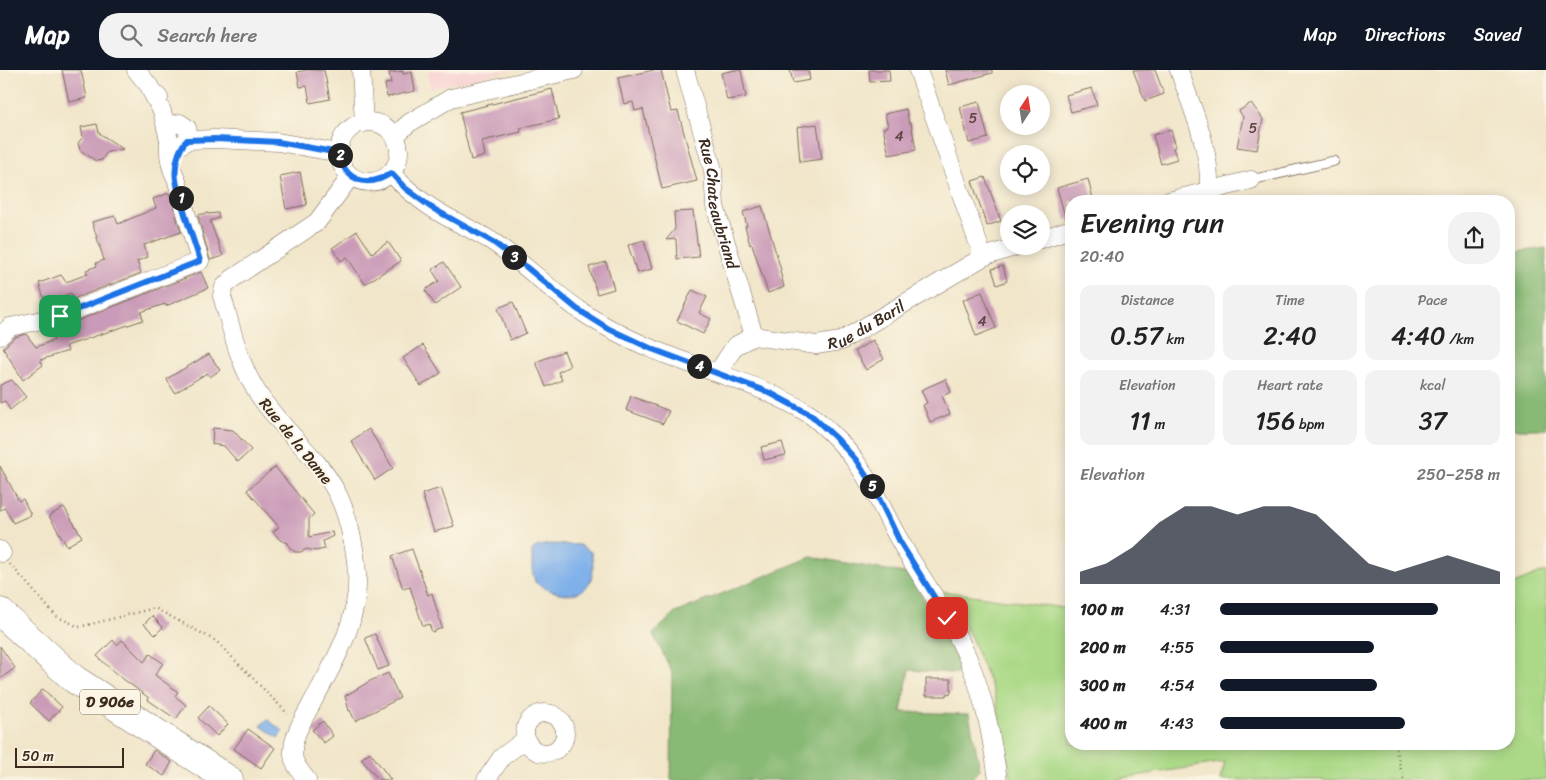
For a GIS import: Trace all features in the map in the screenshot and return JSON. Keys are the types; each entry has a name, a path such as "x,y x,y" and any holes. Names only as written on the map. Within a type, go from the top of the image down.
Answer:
{"main road":[{"name":"D 906e","path":"0,612 74,679 229,780"}],"street":[{"path":"136,70 152,91 162,111 179,134"},
{"path":"361,70 364,123"},
{"path":"395,136 408,123 450,98 574,70"},
{"name":"Rue Chateaubriand","path":"685,70 713,170 715,206 754,336"},
{"path":"918,70 983,257"},
{"path":"1179,70 1206,149 1210,171 1209,190"},
{"path":"364,123 376,123 387,128 395,136 399,155 391,173 382,179 372,182 361,181 351,176 345,170 339,153 341,142 346,133 354,126 364,123"},
{"path":"0,336 10,328 60,316 200,261 176,178 171,170 168,152 179,134 196,130 215,139 278,142 339,153"},
{"path":"391,173 405,188 432,208 493,242 577,309 609,329 652,349 718,372 770,393 811,415 837,439 856,460 874,488 900,542 947,618 969,659 983,700 993,744 998,780"},
{"name":"Rue de la Dame","path":"307,780 295,764 292,755 300,726 334,662 351,622 358,594 357,572 352,542 338,494 323,472 259,396 241,363 222,296 224,287 232,279 317,222 351,176"},
{"path":"1191,195 1251,180"},
{"path":"1050,236 1065,232"},
{"name":"Rue du Baril","path":"754,336 816,345 841,341 983,257 1000,252"},
{"path":"718,372 735,346 754,336"},
{"path":"486,780 502,757 526,738"}],"lane":[{"path":"1251,180 1334,161"}],"path":[{"path":"1,552 56,616 79,627 156,608 216,641 300,726"},
{"path":"1396,750 1404,780"}],"shaded area":[{"path":"428,70 513,70 430,88"}],"green space":[{"path":"1546,248 1546,429 1515,429 1515,252"},
{"path":"811,557 910,574 965,674 909,670 901,712 969,714 980,769 970,780 671,780 672,672 653,634 675,613"},
{"path":"1546,571 1546,780 1220,780 1225,762 1110,780 1012,780 995,695 970,635 942,591 1065,608 1065,750 1515,750 1515,584"}],"water":[{"path":"549,544 580,545 591,552 593,567 591,579 586,587 579,592 569,594 558,593 535,582 532,570 532,550"},
{"path":"267,719 283,731 278,738 261,726"}],"building":[{"path":"62,70 81,70 87,98 69,102"},
{"path":"324,70 330,99 310,103 307,86 300,87 297,72"},
{"path":"661,70 671,112 678,111 697,181 662,189 643,109 635,111 633,102 624,104 618,78"},
{"path":"741,70 746,97 727,100 721,73"},
{"path":"790,70 808,70 810,80 793,83"},
{"path":"869,70 889,70 890,81 870,82"},
{"path":"945,70 992,70 992,73 949,85"},
{"path":"1133,70 1155,70 1164,94 1145,101"},
{"path":"403,71 403,74 412,72 415,91 387,97 385,84 391,83 389,73"},
{"path":"1092,88 1097,105 1071,112 1066,95"},
{"path":"552,89 559,119 520,128 521,132 482,141 485,156 471,160 460,112"},
{"path":"979,102 988,138 969,143 960,107"},
{"path":"1251,103 1263,119 1257,150 1237,147 1243,117 1239,111"},
{"path":"906,109 909,123 911,123 916,150 889,155 883,128 888,127 885,114"},
{"path":"97,124 99,133 123,149 107,152 102,160 96,161 80,150 78,143 83,137 81,127"},
{"path":"817,124 822,159 800,162 797,127"},
{"path":"1171,130 1176,147 1173,148 1177,159 1161,164 1153,135"},
{"path":"300,172 307,205 286,209 280,176"},
{"path":"985,177 1000,221 987,226 972,181"},
{"path":"1088,179 1092,195 1065,195 1065,216 1057,188"},
{"path":"169,193 181,232 144,245 148,257 137,261 141,273 73,299 71,293 45,302 39,283 61,275 66,282 88,274 86,270 97,266 96,263 104,260 92,222 115,216 118,224 156,208 153,199"},
{"path":"762,206 781,270 784,287 768,293 752,244 750,245 743,212"},
{"path":"693,211 699,257 677,259 676,239 666,240 675,229 674,212"},
{"path":"218,213 219,218 210,221 223,256 210,260 198,215"},
{"path":"357,231 372,253 388,242 401,261 365,284 347,257 341,261 332,248"},
{"path":"644,240 652,269 637,273 628,245"},
{"path":"444,262 461,287 435,305 425,290 439,281 432,270"},
{"path":"606,262 614,289 597,294 589,267"},
{"path":"1003,266 1007,281 997,285 992,269"},
{"path":"201,272 208,288 166,306 165,304 141,312 143,320 66,346 68,351 40,360 43,365 23,380 3,348 15,337 26,334 36,347 54,340 51,329 64,326"},
{"path":"692,290 707,297 699,313 711,319 703,334 677,321"},
{"path":"982,292 996,328 976,336 963,300"},
{"path":"513,302 526,333 510,340 498,308"},
{"path":"873,340 884,359 866,370 855,351"},
{"path":"423,345 441,373 421,386 403,358"},
{"path":"564,351 570,366 558,372 562,380 546,387 536,362"},
{"path":"209,354 220,370 210,377 207,373 175,393 167,380 168,378"},
{"path":"946,379 951,392 942,396 950,414 930,422 923,405 927,403 921,390"},
{"path":"12,380 26,397 10,410 5,401 0,403 0,385"},
{"path":"631,396 669,411 663,424 626,410"},
{"path":"213,428 233,430 251,450 238,462 224,446 212,444"},
{"path":"369,429 393,468 375,480 351,441"},
{"path":"782,442 786,455 764,460 761,447"},
{"path":"0,466 19,501 23,499 31,515 13,523 5,508 0,510"},
{"path":"275,467 314,514 309,519 309,537 332,532 333,536 323,541 325,549 315,551 307,549 295,552 288,543 280,540 273,532 279,527 247,490"},
{"path":"441,488 454,526 434,532 422,494"},
{"path":"64,507 82,537 67,546 49,516"},
{"path":"412,549 428,595 432,593 442,628 432,632 429,624 423,626 410,587 403,589 392,556"},
{"path":"152,616 163,627 155,635 144,624"},
{"path":"375,634 389,666 378,670 365,638"},
{"path":"113,640 117,645 122,640 144,662 150,654 163,663 155,675 178,692 175,696 186,705 176,719 148,700 149,698 115,673 97,656"},
{"path":"0,646 15,668 0,679"},
{"path":"388,673 400,698 355,721 349,711 345,696"},
{"path":"926,679 951,679 951,693 946,694 946,696 926,696"},
{"path":"43,689 62,707 49,721 30,703"},
{"path":"209,706 228,724 217,736 198,718"},
{"path":"323,721 333,736 324,743 312,730"},
{"path":"248,729 275,748 261,768 234,749"},
{"path":"154,750 172,762 164,776 145,764"},
{"path":"370,752 391,780 379,780 361,759"}],"route":[{"path":"60,316 200,261 176,178 177,157 187,140 215,139 278,142 339,153 345,170 351,176 361,181 372,182 382,179 391,173 405,188 432,208 493,242 577,309 609,329 652,349 718,372 770,393 811,415 856,460 874,488 900,542 947,618"}]}
